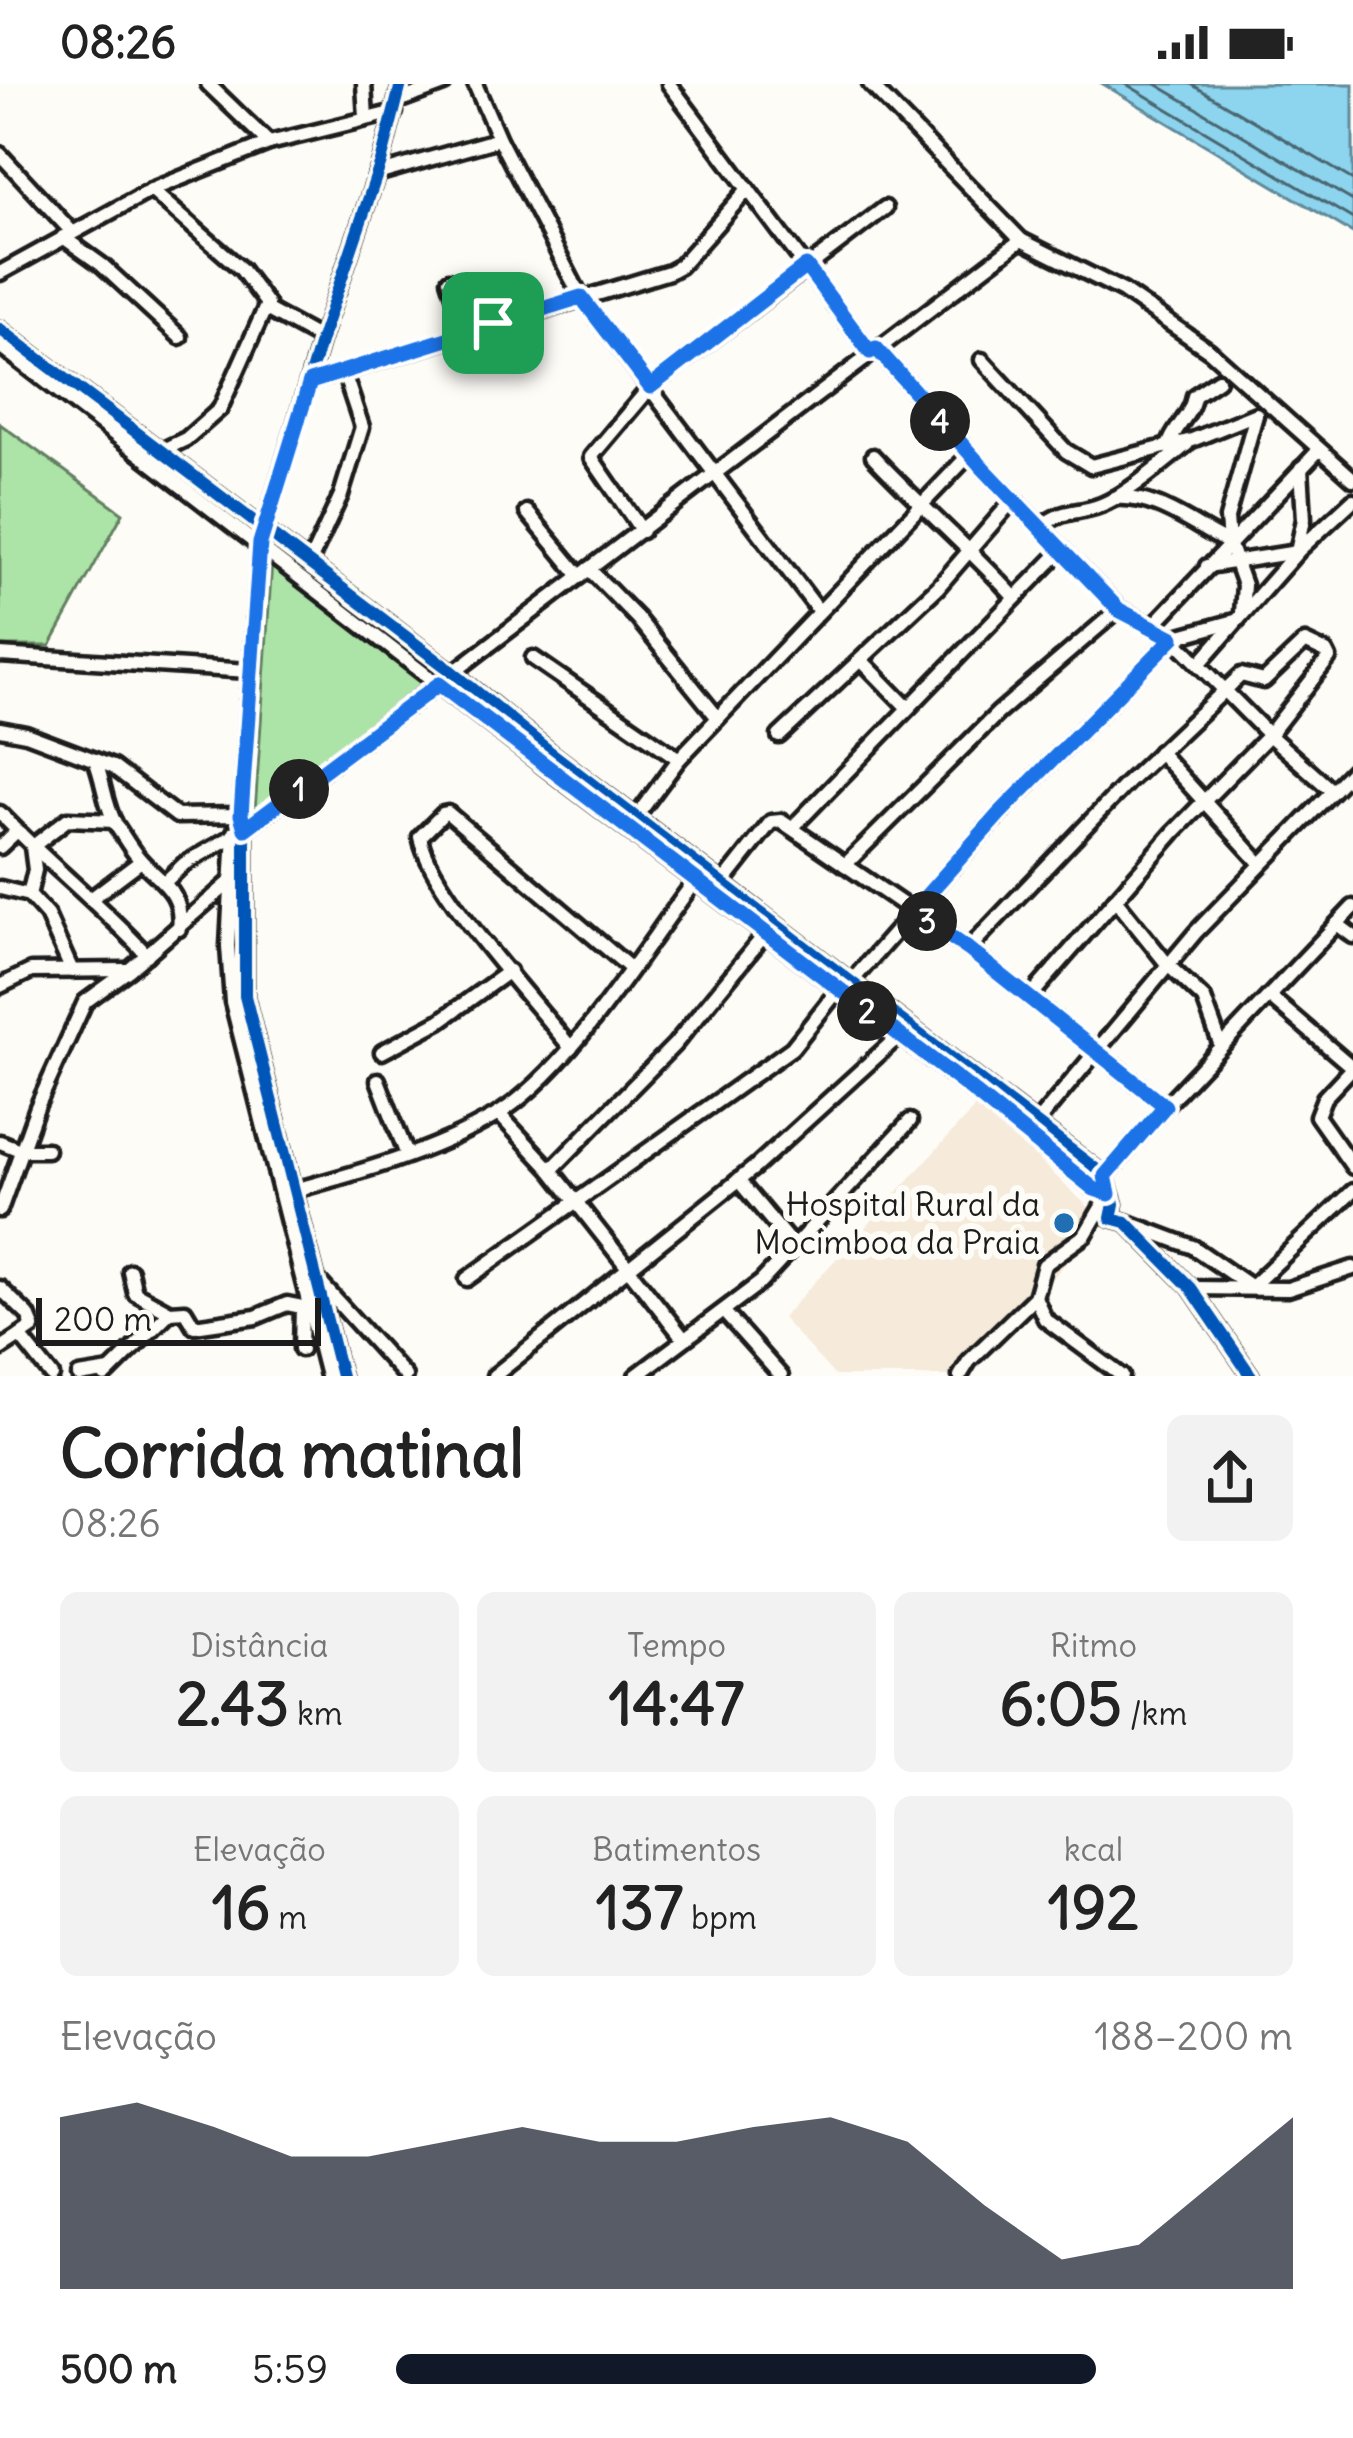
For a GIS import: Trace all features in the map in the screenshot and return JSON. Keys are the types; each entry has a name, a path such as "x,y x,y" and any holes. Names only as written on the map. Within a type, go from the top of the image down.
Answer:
{"street":[{"path":"208,84 269,143"},
{"path":"364,84 366,118"},
{"path":"341,1376 232,1003 230,883 239,827 262,536 401,84"},
{"path":"0,273 151,190 269,143 366,118 444,84"},
{"path":"475,84 581,297 818,610"},
{"path":"670,84 873,350 1013,500 1119,610 1173,638 1332,791"},
{"path":"870,84 1021,240 1124,291 1210,351 1353,479"},
{"path":"377,174 500,140"},
{"path":"0,154 68,235 180,337"},
{"path":"310,382 640,283 680,266 748,189"},
{"path":"151,190 241,268 265,298 266,309 257,319 220,409 165,460"},
{"path":"641,531 591,457 650,387 885,208"},
{"path":"166,881 439,684 1021,240"},
{"path":"449,280 466,332"},
{"path":"266,309 321,339"},
{"path":"0,329 262,536 439,684 699,874 723,883 900,1035 1105,1176 1114,1204 1111,1218 1193,1247 1251,1287"},
{"path":"0,346 165,460"},
{"path":"982,360 1080,462 1091,466 1167,453"},
{"path":"309,564 341,495 362,428 344,373"},
{"path":"1167,453 1174,428 1193,406 1194,396 1218,380"},
{"path":"1114,499 1167,453 1256,414 1227,518 1244,585 1239,617"},
{"path":"1153,626 1318,451"},
{"path":"636,817 679,759 970,454"},
{"path":"873,456 1016,598"},
{"path":"1297,552 1304,519 1301,468"},
{"path":"1040,527 1065,511 1129,497 1174,512 1262,556"},
{"path":"779,736 938,586 1013,500"},
{"path":"1200,662 1297,552 1353,500"},
{"path":"526,512 637,618 718,718"},
{"path":"262,536 309,564 453,673 562,771 636,817 766,933 845,986 1031,1129 1094,1189 1109,1194"},
{"path":"792,828 1062,550"},
{"path":"1206,567 1297,552"},
{"path":"844,865 998,713 1119,610"},
{"path":"467,1279 792,1048 999,814 1173,638 1239,617"},
{"path":"968,949 1160,752 1244,674 1264,681 1302,643 1326,652 1329,658 1269,735 1202,801 1028,998"},
{"path":"0,655 249,670"},
{"path":"533,658 679,759"},
{"path":"861,660 907,707"},
{"path":"0,729 46,740 113,767 177,816 239,827"},
{"path":"1160,752 1261,864"},
{"path":"95,760 114,821 141,861 166,881 181,913 179,928"},
{"path":"1031,1129 1168,965 1353,770"},
{"path":"0,813 147,955"},
{"path":"571,1048 446,892 425,858 420,837 442,814 453,817 630,968"},
{"path":"32,847 68,819 114,821"},
{"path":"723,883 771,822 781,821 968,949 1165,1106"},
{"path":"239,827 245,996 327,1376"},
{"path":"0,847 17,831"},
{"path":"29,895 35,870 32,847"},
{"path":"92,898 141,861"},
{"path":"287,1192 371,1170 499,1114 571,1048 699,874"},
{"path":"1,1201 85,1002 230,883"},
{"path":"0,888 29,895 47,915 72,971"},
{"path":"1115,899 1168,965 1204,999 1221,1046"},
{"path":"1094,1189 1165,1106 1353,907"},
{"path":"1337,923 1353,936"},
{"path":"551,1170 675,1044 766,933"},
{"path":"0,986 31,970 129,970"},
{"path":"382,1052 440,1021 509,970"},
{"path":"1268,996 1353,1068 1324,1099 1317,1116 1353,1167"},
{"path":"494,1376 738,1180 900,1035"},
{"path":"378,1080 407,1155"},
{"path":"499,1114 551,1170 684,1339"},
{"path":"636,1376 760,1282 910,1121"},
{"path":"0,1142 20,1150 46,1150"},
{"path":"738,1180 794,1246"},
{"path":"1251,1287 1353,1191"},
{"path":"960,1376 969,1360 1036,1297 1044,1265 1085,1235 1109,1194"},
{"path":"1126,1222 1191,1288 1251,1376"},
{"path":"1191,1288 1288,1289 1353,1268"},
{"path":"130,1270 135,1293 170,1312 185,1311 194,1326 256,1317 287,1304 302,1306 301,1349"},
{"path":"316,1279 405,1376"},
{"path":"0,1288 28,1315 33,1327 0,1349"},
{"path":"1036,1297 1046,1319 1122,1376"},
{"path":"79,1376 108,1373 170,1312"},
{"path":"724,1312 782,1376"},
{"path":"20,1336 52,1376"}],"shaded area":[{"path":"979,1103 1103,1221 966,1376 835,1376 782,1318"}],"green space":[{"path":"0,424 123,513 50,646 0,646"},
{"path":"272,561 427,680 255,811"}],"water":[{"path":"1103,84 1353,84 1353,233"}],"cycle path":[{"path":"341,1376 245,996 245,829 241,815 260,543 321,339 381,162 401,84"},
{"path":"0,329 1105,1176 1114,1204 1111,1218 1126,1222 1191,1288 1251,1376"}],"place":[{"name":"Hospital Rural da Mocimboa da Praia","path":"1064,1223"}],"route":[{"path":"806,266 870,352 876,348 1119,610 1173,638 999,814 913,911 968,949 1165,1106 1105,1176 1109,1194 1094,1189 964,1084 439,684 245,829 241,815 260,543 310,382 493,323 581,297 650,387 806,266"}]}
